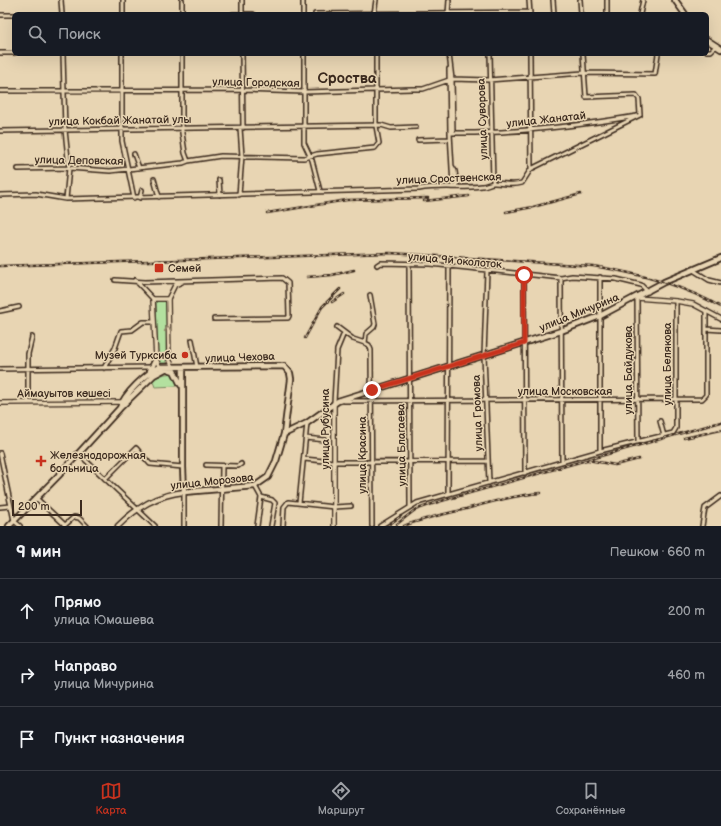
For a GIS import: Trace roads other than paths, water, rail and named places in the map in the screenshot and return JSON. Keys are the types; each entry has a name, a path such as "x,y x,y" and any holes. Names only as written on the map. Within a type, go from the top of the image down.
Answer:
{"main road":[{"path":"675,0 684,12"},
{"path":"709,42 715,47 721,49"},
{"name":"улица Мичурина","path":"284,434 307,423 336,402 561,331 600,316 637,298 670,279 721,258"},
{"path":"120,408 122,402 148,375 156,358"},
{"name":"улица Чехова","path":"163,368 284,366 290,373 291,379 284,434"},
{"path":"183,367 184,492"},
{"path":"148,375 163,368 174,371 182,388"},
{"path":"9,526 120,408 128,402 154,374 163,368"},
{"name":"улица Морозова","path":"118,526 136,509 161,496 184,492 255,486 262,483 271,472 284,434"}],"street":[{"path":"61,0 62,12"},
{"path":"123,0 123,12"},
{"path":"182,0 182,12"},
{"path":"242,0 242,12"},
{"path":"303,0 303,12"},
{"path":"374,12 376,0"},
{"path":"448,12 449,0"},
{"path":"529,0 530,12"},
{"path":"553,0 554,12"},
{"path":"580,0 581,12"},
{"path":"607,0 607,12"},
{"path":"640,12 643,0"},
{"path":"0,15 12,15"},
{"path":"709,52 711,52 715,47"},
{"path":"0,53 12,53"},
{"path":"63,56 65,130 69,168 66,199"},
{"path":"122,56 122,141 134,198"},
{"path":"182,56 183,146 188,161"},
{"path":"239,194 242,156 242,56"},
{"path":"304,56 304,143 310,156 320,191"},
{"path":"376,56 376,126"},
{"path":"449,56 450,139 455,186"},
{"name":"улица Суворова","path":"490,56 489,80 493,183"},
{"path":"530,56 531,170"},
{"path":"583,56 583,73 586,97 636,95 639,99 640,115"},
{"name":"улица Городская","path":"0,91 122,92 242,90 304,92 423,89 450,80 489,80 583,73 655,74 658,56"},
{"name":"улица Жанатай","path":"451,133 491,134 590,124 640,115"},
{"name":"улица Сроственская","path":"0,195 36,194 66,199 140,198 484,186 493,183 511,185 522,183 531,170 640,115"},
{"name":"улица Кокбай Жанатай улы","path":"0,130 123,130 304,126 376,126 391,128 416,127"},
{"name":"улица Деповская","path":"18,169 69,168 128,170 184,163 188,161 222,156 304,158 374,148 379,143 376,126"},
{"path":"418,140 450,139"},
{"name":"улица Деповская","path":"134,154 139,168"},
{"path":"154,179 158,197"},
{"path":"219,180 220,195"},
{"path":"140,198 142,190"},
{"name":"улица 9й околоток","path":"377,265 380,263 449,266 561,278 572,276 600,277 641,285 648,292"},
{"name":"улица Благаева","path":"409,264 410,506"},
{"path":"448,494 449,266"},
{"path":"693,270 709,280 721,283"},
{"name":"улица Громова","path":"487,271 484,355 489,483"},
{"path":"524,275 525,472"},
{"path":"600,277 600,451"},
{"path":"115,280 282,278 288,283 288,318 214,319"},
{"path":"561,278 562,462"},
{"path":"135,280 153,299 156,358 163,368 169,359"},
{"path":"173,367 169,359 168,299 175,285 186,280"},
{"path":"337,327 353,339 365,343 366,334 374,327 375,324 370,296"},
{"path":"637,298 676,301 692,304 721,319"},
{"name":"улица Байдукова","path":"637,298 638,442"},
{"path":"153,299 168,299"},
{"name":"улица Белякова","path":"664,436 673,433 676,428 676,301"},
{"path":"0,310 19,307"},
{"name":"улица Московская","path":"336,402 371,400 702,399 705,397 706,311"},
{"path":"103,368 113,353 121,331 132,330 143,322 154,322"},
{"path":"706,329 721,330"},
{"name":"улица Рубусина","path":"334,526 337,350 344,333"},
{"path":"28,402 28,354 32,337"},
{"name":"улица Чехова","path":"192,340 197,367"},
{"name":"улица Красина","path":"365,343 369,345 371,350 372,526"},
{"name":"улица Чехова","path":"0,369 163,368"},
{"name":"Аймауытов көшесі","path":"0,403 128,402"},
{"path":"380,526 410,506 600,451 664,436 660,422"},
{"path":"299,504 307,423"},
{"name":"улица Рубусина","path":"306,438 325,440"},
{"path":"105,479 136,448 150,464 183,467"},
{"path":"0,453 10,506 14,520 20,526"},
{"path":"78,453 155,526"},
{"path":"304,459 334,462 488,461"},
{"path":"206,465 238,466 241,464"},
{"path":"220,526 222,466"},
{"path":"255,486 261,497 257,526"},
{"path":"184,492 184,526"},
{"path":"702,526 705,508 721,496"},
{"path":"261,497 272,500 275,503 271,526"},
{"path":"36,498 64,526 74,517 78,518 87,526"},
{"path":"284,526 284,507 288,502 334,507 351,506"},
{"path":"0,507 10,506"}],"railway":[{"path":"506,212 533,207 581,194"},
{"path":"424,201 469,196"},
{"path":"267,213 347,200 428,198"},
{"path":"0,266 390,253 593,266 658,280 690,292 721,307"},
{"path":"307,277 332,275 354,270"},
{"path":"305,338 322,307 340,289"},
{"path":"332,302 344,294"},
{"path":"397,524 415,510 438,502 721,422"},
{"path":"684,438 721,430"},
{"path":"588,460 615,465 639,459"},
{"path":"404,526 427,518 503,499 541,493"},
{"path":"387,526 401,516"}],"place":[{"name":"Семей","path":"159,268"},
{"name":"Музей Турксиба","path":"185,355"},
{"name":"Железнодорожная больница","path":"41,461"}],"district":[{"name":"Сроства","path":"347,78"}]}
